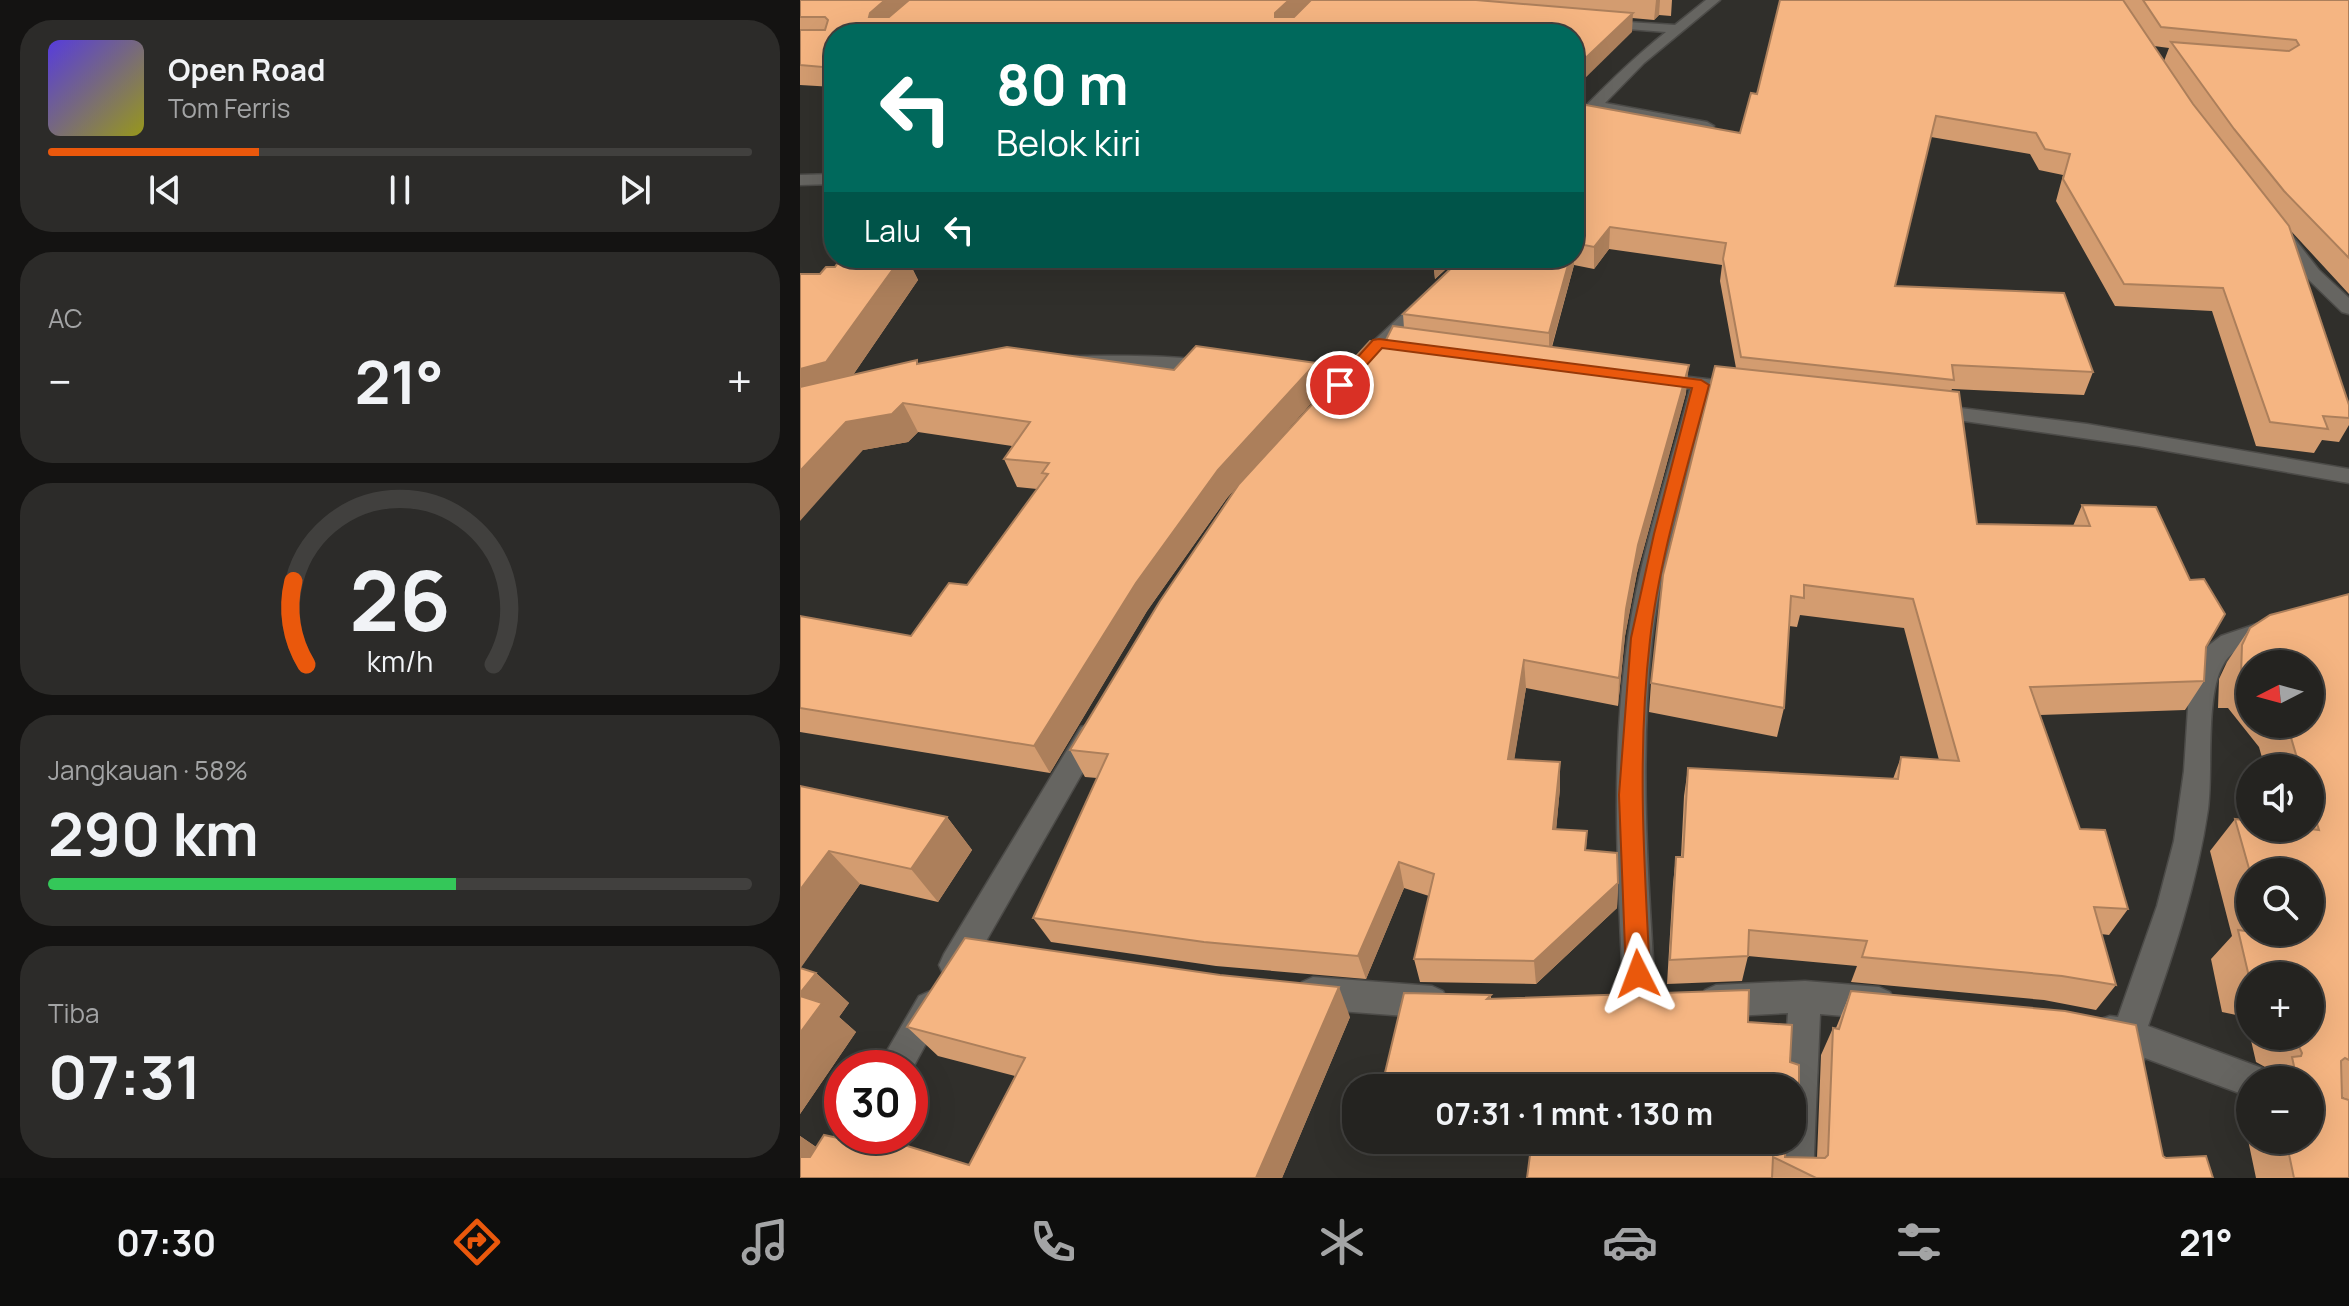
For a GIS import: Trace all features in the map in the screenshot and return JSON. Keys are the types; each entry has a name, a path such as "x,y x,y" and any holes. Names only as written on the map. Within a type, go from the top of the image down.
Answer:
{"street":[{"path":"1584,115 1675,29 1714,0"},
{"path":"1587,22 1675,29"},
{"path":"1593,105 1707,126"},
{"path":"800,180 824,179"},
{"path":"2274,225 2313,274 2349,308"},
{"path":"1320,409 1379,343 1463,268"},
{"path":"1379,343 1409,347"},
{"path":"1045,364 1087,360 1230,368"},
{"path":"1274,373 1340,385"},
{"path":"1640,377 1763,392"},
{"path":"1701,385 1662,534 1640,638 1630,795 1651,1003 1805,997 1916,1006"},
{"path":"1902,407 2040,423 2349,476"},
{"path":"2136,1078 2128,1035 2166,933 2188,853 2198,771 2203,678 2216,653 2244,634 2304,619"},
{"path":"907,1050 981,949 1103,715"},
{"path":"1290,991 1394,1001 1455,1002"},
{"path":"1795,1178 1805,997"},
{"path":"2086,1027 2128,1035 2236,1075"},
{"path":"828,1178 842,1154"}],"building":[{"path":"800,0 885,0 869,17 889,17 909,0 1289,0 1275,13 1275,17 1294,17 1311,0 1476,0 1633,13 1584,60 1584,24 827,24 825,17 800,17"},
{"path":"1780,0 2123,0 2193,104 2289,226 2349,405 2349,418 2323,416 2328,429 2270,422 2223,288 2124,284 2063,179 2070,154 2045,149 2036,133 1936,116 1895,286 2064,293 2093,372 1952,365 1954,380 1741,357 1723,259 1726,243 1610,227 1594,247 1584,245 1584,106 1740,133 1751,93 1757,94"},
{"path":"2143,0 2349,0 2349,258 2284,191 2171,42 2289,51 2299,45 2296,40 2161,27"},
{"path":"800,30 824,30 824,67 800,65"},
{"path":"825,268 894,268 826,362 800,369 800,274 820,274"},
{"path":"1451,268 1567,268 1549,333 1403,314"},
{"path":"1393,326 1689,365 1638,545 1626,609 1619,678 1524,660 1508,759 1560,762 1553,829 1587,831 1585,850 1617,853 1618,883 1534,961 1414,959 1434,874 1399,862 1358,956 1204,942 1033,918 1108,754 1070,750 1160,601 1239,484 1370,341 1384,344"},
{"path":"1196,346 1316,363 1218,470 1136,583 1034,746 800,708 800,616 911,636 949,583 967,585 1048,474 1042,473 1049,463 1004,459 1030,422 903,403 892,414 846,422 800,471 800,387 917,360 917,364 1007,347 1174,370"},
{"path":"1715,366 1959,392 1977,524 2090,526 2082,505 2156,507 2190,580 2204,579 2225,614 2206,647 2204,681 2030,687 2080,829 2105,830 2128,909 2094,907 2116,985 2062,976 1862,957 1867,941 1749,930 1748,956 1670,960 1676,857 1683,857 1688,768 1898,779 1901,757 1959,761 1913,599 1804,585 1804,598 1791,596 1784,708 1651,683 1663,575"},
{"path":"2349,594 2349,1060 2345,1058 2341,1061 2342,1098 2349,1100 2349,1178 2294,1178 2289,1154 2324,1154 2324,1066 2294,1066 2292,1057 2301,1056 2301,1050 2324,1050 2324,962 2246,962 2242,946 2324,946 2324,858 2246,858 2242,842 2324,842 2324,754 2296,754 2291,738 2324,738 2324,650 2242,650 2250,628 2270,615"},
{"path":"800,786 947,817 911,869 829,851 800,890"},
{"path":"965,938 1220,975 1339,987 1256,1178 800,1178 800,1157 810,1157 824,1135 824,1154 928,1152 969,1165 1025,1058 907,1027"},
{"path":"800,968 816,973 800,993"},
{"path":"1749,990 1748,1022 1792,1025 1790,1062 1799,1065 1799,1074 1385,1074 1404,993 1491,995 1487,999"},
{"path":"1851,991 2065,1011 2136,1025 2163,1156 2206,1156 2213,1178 1816,1178 1773,1157 1772,1178 1527,1178 1530,1154 1785,1154 1785,1157 1825,1158 1828,1155 1833,1028 1839,1029"},
{"path":"800,996 822,1003 800,1033"}],"route":[{"path":"1340,385 1379,343 1701,385 1685,458 1662,534 1640,638 1630,795 1638,974"}]}
